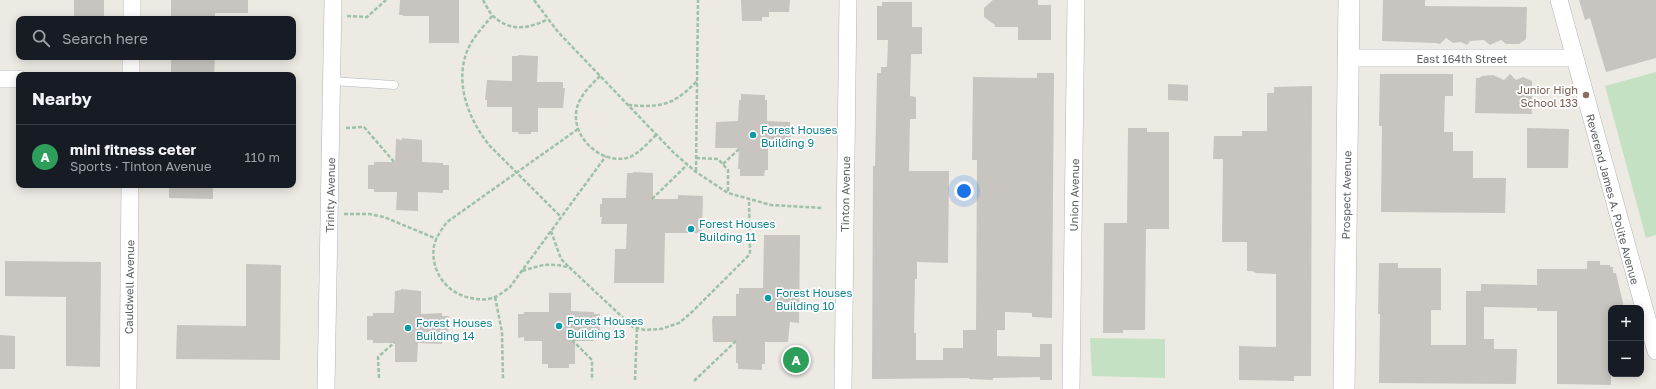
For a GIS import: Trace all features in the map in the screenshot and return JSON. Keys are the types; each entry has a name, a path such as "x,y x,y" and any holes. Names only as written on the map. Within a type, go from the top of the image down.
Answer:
{"street":[{"path":"132,0 132,16"},
{"name":"Tinton Avenue","path":"843,389 848,0"},
{"name":"Union Avenue","path":"1071,389 1076,0"},
{"name":"Prospect Avenue","path":"1344,389 1349,0"},
{"name":"Reverend James A. Polite Avenue","path":"1558,0 1656,351"},
{"name":"Trinity Avenue","path":"326,389 333,8"},
{"name":"East 164th Street","path":"1348,58 1575,58"},
{"path":"131,60 131,72"},
{"path":"0,79 16,79"},
{"name":"Cauldwell Avenue","path":"128,389 130,188"}],"lane":[{"path":"332,81 394,85"}],"path":[{"path":"333,8 367,17 386,0"},
{"path":"483,0 492,16 509,27 525,28 537,25 548,19"},
{"path":"534,0 558,32 656,135 696,172 728,193 771,205 822,208"},
{"path":"696,172 698,0"},
{"path":"492,16 475,37 466,54 463,72 464,91 471,117 480,134 561,217"},
{"path":"600,76 586,90 578,103 576,115 578,129 586,144 599,153 611,158 631,156 656,135"},
{"path":"628,105 652,107 669,103 685,93 697,80"},
{"path":"331,128 364,127 395,163"},
{"path":"578,129 447,222 439,233 434,247 435,263 438,275 448,288 460,296 484,300 495,297 510,287 606,156"},
{"path":"723,164 739,149"},
{"path":"696,158 718,159 723,164 728,170 728,193"},
{"path":"652,199 687,165"},
{"path":"551,231 561,259 633,327 645,330 661,329 679,322 692,312 750,254 749,199"},
{"path":"329,214 369,214 384,217 437,239"},
{"path":"522,271 542,265 557,264 570,268"},
{"path":"495,297 502,332 503,379"},
{"path":"635,380 637,328"},
{"path":"572,340 592,360 592,380"},
{"path":"694,381 736,341"},
{"path":"378,378 378,357 395,342"}],"green space":[{"path":"1656,72 1656,235 1646,238 1605,86"},
{"path":"1090,338 1165,339 1165,378 1092,376"}],"building":[{"path":"74,0 104,0 104,16 74,16"},
{"path":"171,0 248,0 248,13 215,13 215,16 171,16"},
{"path":"400,0 459,0 459,43 429,43 429,16 399,15"},
{"path":"741,0 790,0 789,12 769,12 769,17 762,17 762,21 742,21"},
{"path":"993,0 1038,0 1038,5 1051,5 1051,40 1018,40 1018,27 995,27 995,25 984,17 984,8"},
{"path":"1383,0 1425,0 1425,6 1527,7 1526,39 1519,44 1506,44 1501,40 1490,45 1484,40 1470,41 1467,45 1461,42 1453,43 1446,38 1440,44 1382,41"},
{"path":"1579,0 1656,0 1656,58 1606,72 1590,18 1585,20"},
{"path":"882,2 912,2 912,27 922,27 922,54 911,54 910,96 916,97 916,119 910,119 909,171 949,171 948,263 917,262 917,279 915,279 914,333 916,333 916,360 943,360 943,348 963,348 963,330 976,330 977,160 972,160 973,77 1037,78 1037,73 1054,73 1052,318 1032,317 1032,313 1005,312 1005,330 997,330 997,356 1040,357 1040,344 1052,344 1052,380 1040,380 1040,377 993,378 993,380 969,378 872,379 873,166 875,166 877,73 881,73 881,67 887,67 888,40 877,40 877,6 882,6"},
{"path":"512,56 538,56 537,82 563,82 563,88 565,88 563,108 538,108 538,132 531,132 531,134 518,134 519,132 512,132 512,107 487,107 487,100 485,100 487,80 512,81"},
{"path":"171,60 215,60 214,72 171,72"},
{"path":"1380,74 1453,74 1453,96 1445,96 1444,132 1453,132 1453,151 1473,151 1473,178 1506,178 1505,213 1381,212 1382,126 1379,126"},
{"path":"1510,74 1516,80 1523,77 1532,81 1532,114 1475,113 1476,78 1493,75 1504,80"},
{"path":"1168,84 1188,85 1188,101 1168,100"},
{"path":"1312,86 1311,376 1294,376 1294,381 1239,380 1239,346 1276,347 1276,274 1247,271 1247,242 1222,242 1223,159 1213,159 1214,136 1242,136 1242,131 1267,131 1267,93 1274,93 1274,87"},
{"name":"Forest Houses Building 9","path":"741,94 765,95 765,100 767,100 767,121 790,122 790,149 768,148 768,170 765,170 764,176 740,176 740,169 738,169 739,148 715,148 716,122 738,121 739,100 741,100"},
{"path":"1128,128 1147,128 1147,132 1169,132 1169,229 1146,229 1145,330 1123,330 1123,333 1103,333 1104,223 1127,223"},
{"path":"1527,128 1569,129 1568,168 1527,168"},
{"path":"402,138 422,140 422,162 443,163 443,165 449,165 449,190 443,190 443,193 418,192 418,211 396,210 397,192 374,192 374,189 368,189 368,165 374,165 374,162 395,162 396,139 402,140"},
{"name":"Forest Houses Building 11","path":"627,173 653,173 653,199 678,199 678,195 703,196 702,233 665,233 664,283 614,283 615,249 626,249 627,224 601,224 602,217 600,217 600,204 602,204 602,198 626,198"},
{"path":"169,188 213,188 213,199 169,198"},
{"name":"Forest Houses Building 10","path":"764,235 800,235 799,323 790,322 788,342 765,342 765,364 762,364 762,370 738,369 738,363 736,363 736,342 713,342 712,321 713,316 736,316 736,294 739,294 739,288 763,288"},
{"path":"5,261 101,262 100,367 66,366 66,297 5,296"},
{"path":"1587,261 1600,261 1600,265 1610,265 1610,267 1613,267 1613,273 1616,273 1623,305 1608,305 1608,377 1611,377 1611,385 1557,384 1557,311 1537,311 1537,308 1484,307 1484,339 1494,339 1494,349 1517,349 1516,384 1379,383 1379,263 1398,263 1398,268 1441,268 1441,310 1431,310 1431,345 1466,345 1466,291 1481,291 1481,284 1537,285 1537,269 1587,269"},
{"path":"246,264 281,265 280,360 176,359 177,325 246,326"},
{"name":"Forest Houses Building 14","path":"401,289 421,291 421,314 442,313 442,316 449,316 448,341 442,340 442,344 418,343 417,362 395,362 395,343 373,343 373,340 367,340 367,316 373,316 373,313 394,313 395,291"},
{"name":"Forest Houses Building 13","path":"549,293 571,293 571,311 594,312 594,314 600,314 600,339 593,339 594,341 575,341 575,364 569,364 569,368 548,368 548,364 542,364 542,341 524,341 524,337 518,338 518,314 524,314 524,312 549,312"},
{"path":"0,335 15,336 15,369 0,369"}],"place":[{"name":"Junior High School 133","path":"1586,95"},
{"name":"Forest Houses Building 9","path":"753,135"},
{"name":"Forest Houses Building 11","path":"691,229"},
{"name":"Forest Houses Building 10","path":"768,298"},
{"name":"Forest Houses Building 13","path":"559,326"},
{"name":"Forest Houses Building 14","path":"408,328"},
{"name":"mini fitness ceter","path":"796,360"}]}
